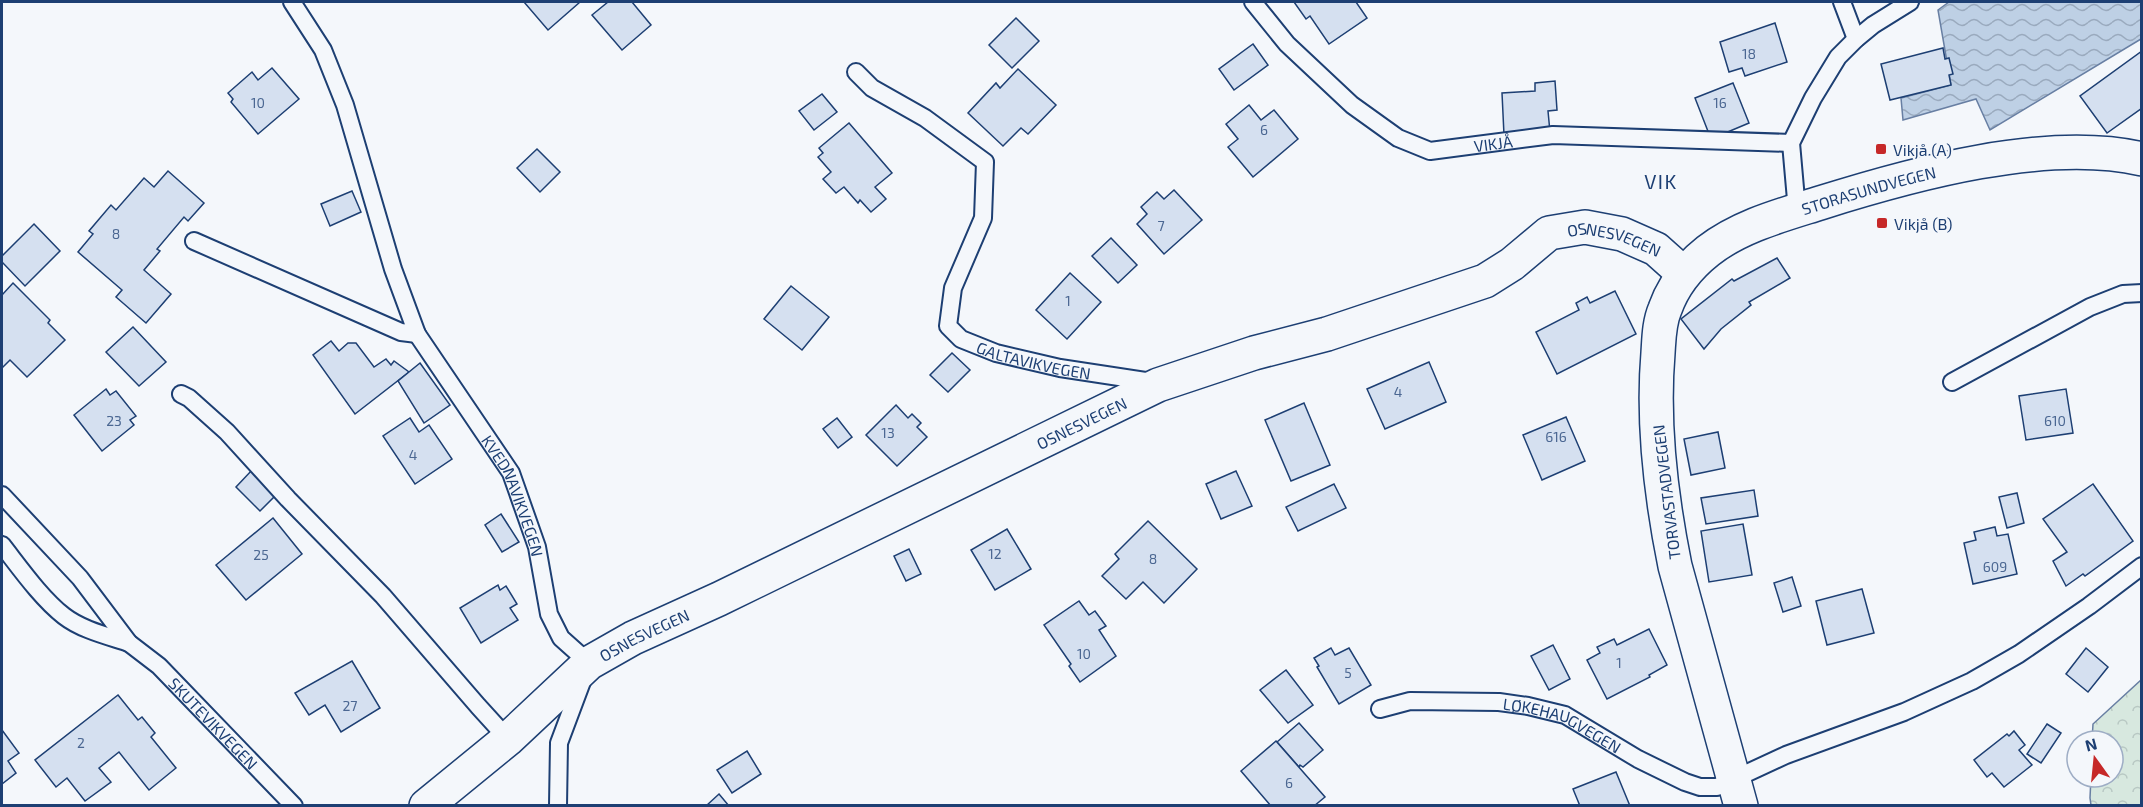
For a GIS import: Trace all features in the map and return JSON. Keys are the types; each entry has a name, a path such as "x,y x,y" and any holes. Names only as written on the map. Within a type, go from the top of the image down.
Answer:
{"street":[{"name":"STORASUNDVEGEN","path":"1684,274 1709,251 1740,232 1797,211 1891,183 1979,163 2038,155 2104,153 2142,159"},
{"name":"OSNESVEGEN","path":"426,806 508,739 589,663 633,638 719,599 1158,385 1254,353 1327,334 1485,281 1512,264 1549,233 1585,227 1622,234 1656,249 1684,274"},
{"name":"TORVASTADVEGEN","path":"1684,274 1665,308 1661,322 1656,396 1661,475 1667,527 1675,566 1737,793"}],"lane":[{"name":"VIKJÅ","path":"1253,2 1287,44 1352,105 1398,138 1430,151 1553,135 1791,143"},
{"path":"1842,2 1856,39"},
{"path":"1797,211 1791,143 1813,98 1838,57 1856,39 1873,24 1910,2"},
{"name":"KVEDNAVIKVEGEN","path":"296,3 323,50 345,105 393,269 417,334 512,473 537,546 549,614 561,638 589,663"},
{"name":"GALTAVIKVEGEN","path":"856,72 872,88 924,118 985,162 983,218 953,288 948,326 961,339 996,353 1060,368 1165,384"},
{"path":"194,241 401,332 417,334"},
{"path":"1952,382 2090,307 2123,294 2142,293"},
{"path":"181,394 189,398 227,432 288,499 383,596 508,739"},
{"name":"SKUTEVIKVEGEN","path":"2,495 80,578 129,643 159,666 294,806"},
{"name":"SKUTEVIKVEGEN","path":"2,545 22,572 64,616 89,630 129,643"},
{"path":"1737,793 1756,768 1904,712 1972,681 2090,606 2142,566"},
{"path":"558,806 559,743 589,663"},
{"name":"LØKEHAUGVEGEN","path":"1380,709 1410,701 1499,702 1528,706 1565,715 1638,759 1700,787 1717,787 1737,793"}],"green space":[{"path":"2141,680 2141,805 2091,805 2090,789 2125,789 2125,729 2093,729 2093,724"}],"water":[{"path":"1949,2 2141,2 2141,39 1990,130 1976,99 1903,120 1901,98 1951,85 1938,10"}],"building":[{"path":"524,2 580,2 548,30"},
{"path":"608,2 632,2 651,25 622,50 592,15"},
{"path":"1294,2 1356,2 1367,18 1329,44 1310,16 1306,19"},
{"path":"1016,18 1039,41 1012,68 989,45"},
{"path":"1775,23 1787,62 1745,76 1742,68 1729,72 1720,42"},
{"path":"1253,44 1268,65 1234,90 1219,69"},
{"path":"1943,48 1945,59 1949,58 1953,74 1949,75 1951,85 1890,100 1881,64"},
{"path":"2142,51 2142,108 2107,133 2080,96"},
{"path":"272,68 299,99 258,134 231,102 233,99 228,93 252,72 258,80"},
{"path":"1018,69 1056,105 1028,134 1021,128 1003,146 968,113 996,83 1000,88"},
{"path":"1555,81 1557,110 1548,111 1550,132 1504,135 1502,93 1535,91 1535,83"},
{"path":"1733,83 1749,123 1711,139 1695,98"},
{"path":"822,94 837,112 814,130 799,111"},
{"path":"1249,105 1261,120 1274,110 1298,139 1253,177 1228,147 1238,139 1226,124"},
{"path":"849,123 892,173 875,187 886,199 871,212 860,200 858,203 844,187 836,193 823,179 831,172 818,157 823,153 819,148"},
{"path":"537,149 560,172 540,192 517,168"},
{"path":"168,171 204,203 188,221 184,217 157,249 160,251 144,270 171,294 146,323 116,297 122,290 78,252 93,234 89,231 111,205 116,210 144,178 154,187"},
{"path":"1174,190 1202,220 1164,254 1137,224 1147,214 1141,207 1157,192 1164,199"},
{"path":"352,191 361,212 330,226 321,204"},
{"path":"34,224 60,251 25,286 2,262 2,256"},
{"path":"1111,238 1137,265 1118,283 1092,256"},
{"path":"1777,258 1790,278 1749,302 1751,305 1721,329 1704,349 1681,319 1732,279 1734,281"},
{"path":"1070,273 1101,302 1067,339 1036,310"},
{"path":"13,283 50,320 48,323 65,340 27,377 10,360 2,368 2,295"},
{"path":"791,286 829,317 802,350 764,319"},
{"path":"1615,291 1636,334 1557,374 1536,332 1579,310 1576,303 1587,297 1590,303"},
{"path":"133,327 166,362 139,386 106,352"},
{"path":"331,341 339,351 348,343 356,343 374,367 386,359 391,365 394,361 409,372 355,414 313,355"},
{"path":"952,353 970,370 948,392 930,375"},
{"path":"1429,362 1446,402 1385,429 1367,389"},
{"path":"420,363 450,405 424,423 398,381"},
{"path":"106,389 110,395 116,391 136,416 130,420 134,425 102,451 74,415"},
{"path":"2066,389 2073,433 2026,440 2019,396"},
{"path":"1304,403 1330,465 1291,481 1265,420"},
{"path":"896,405 908,418 912,414 921,423 917,427 927,437 897,466 866,435"},
{"path":"1566,417 1585,461 1542,480 1523,435"},
{"path":"410,418 419,432 429,425 452,459 415,484 383,436"},
{"path":"837,418 852,437 838,448 823,429"},
{"path":"1718,432 1725,468 1691,475 1684,439"},
{"path":"252,470 276,495 260,511 236,487"},
{"path":"1236,471 1252,506 1221,519 1206,484"},
{"path":"1334,484 1346,508 1298,531 1286,507"},
{"path":"2093,484 2133,541 2085,576 2083,574 2066,586 2053,561 2067,552 2043,519"},
{"path":"1754,490 1758,516 1706,524 1701,498"},
{"path":"2017,493 2024,523 2007,528 1999,497"},
{"path":"501,514 519,542 502,552 485,525"},
{"path":"273,518 302,554 246,600 216,565"},
{"path":"1148,521 1197,569 1164,603 1143,582 1126,599 1102,576 1119,559 1115,554"},
{"path":"1743,524 1752,575 1709,582 1701,531"},
{"path":"1995,527 1997,536 2008,534 2017,574 1973,584 1964,543 1976,540 1974,532"},
{"path":"1007,529 1031,569 995,590 971,550"},
{"path":"909,549 921,574 906,581 894,556"},
{"path":"1792,577 1801,606 1783,612 1774,583"},
{"path":"498,585 500,590 506,586 517,604 510,608 518,620 481,643 460,608"},
{"path":"1862,589 1874,633 1827,645 1816,601"},
{"path":"1079,601 1089,615 1095,611 1106,626 1099,630 1116,656 1080,682 1069,666 1071,664 1044,625"},
{"path":"1649,629 1667,665 1649,675 1650,677 1607,699 1587,660 1600,653 1597,647 1614,639 1617,645"},
{"path":"1553,645 1570,679 1549,690 1531,656"},
{"path":"1331,648 1335,655 1349,648 1371,685 1339,704 1314,658"},
{"path":"2086,648 2108,667 2088,692 2066,674"},
{"path":"352,661 380,708 341,732 325,705 309,715 295,693"},
{"path":"1286,670 1313,705 1288,723 1260,690"},
{"path":"118,695 138,720 142,717 155,733 151,737 176,768 149,790 119,752 99,768 111,782 85,801 67,778 56,787 35,760"},
{"path":"1299,723 1323,750 1303,767 1300,765 1299,767 1277,742"},
{"path":"2047,724 2061,733 2041,763 2027,754"},
{"path":"2,730 19,753 8,761 16,773 2,784"},
{"path":"2014,731 2025,745 2019,750 2032,765 2004,787 1992,773 1987,777 1974,760"},
{"path":"1276,741 1325,797 1314,806 1271,806 1241,771"},
{"path":"747,751 761,774 732,793 717,770"},
{"path":"1616,772 1630,806 1580,806 1573,789"},
{"path":"719,794 729,806 706,806"}],"place":[{"name":"Vikjå (A)","path":"1881,149"},
{"name":"Vikjå (B)","path":"1882,223"}],"district":[{"name":"VIK","path":"1661,181"}]}
